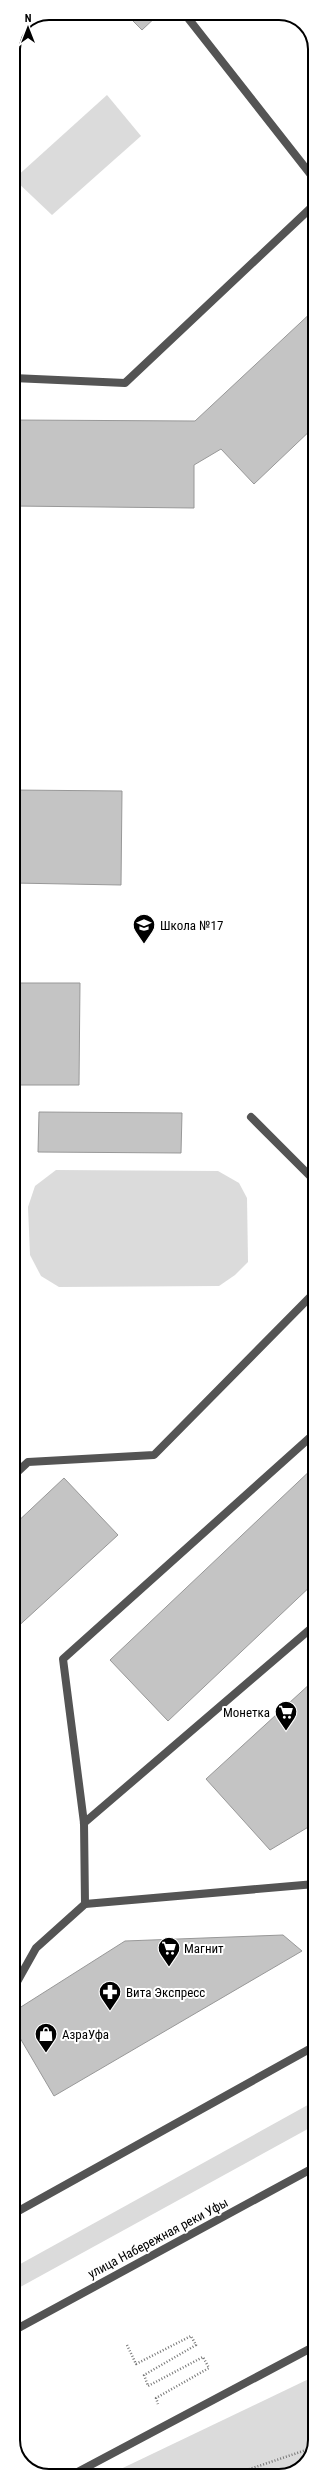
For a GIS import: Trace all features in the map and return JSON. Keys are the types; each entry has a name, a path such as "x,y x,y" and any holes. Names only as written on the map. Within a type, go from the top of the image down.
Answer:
{"street":[{"path":"189,20 308,171"},
{"path":"20,378 125,383 308,211"},
{"path":"250,1117 308,1174"},
{"path":"20,1469 28,1462 154,1455 308,1298"},
{"path":"85,1904 84,1823 63,1659 308,1439"},
{"path":"84,1823 308,1631"},
{"path":"20,1977 36,1948 85,1904 308,1885"},
{"path":"20,2210 308,2050"},
{"name":"улица Набережная реки Уфы","path":"20,2327 308,2171"},
{"path":"83,2469 308,2350"}],"path":[{"path":"127,2345 136,2364 191,2336 196,2345 144,2376 148,2386 203,2357 209,2368 156,2398 160,2408"},
{"path":"250,2469 306,2450"}],"shaded area":[{"path":"107,95 141,136 52,215 20,185 20,174"},
{"path":"56,1170 218,1171 239,1183 247,1198 248,1262 235,1275 219,1286 59,1287 41,1276 30,1255 28,1207 35,1186"},
{"path":"308,2105 308,2129 20,2287 20,2264"},
{"path":"308,2379 307,2446 306,2451 300,2461 292,2466 281,2469 121,2469"}],"building":[{"path":"132,20 153,20 142,30"},
{"path":"308,316 308,433 254,484 221,449 194,465 194,508 20,506 20,420 195,421"},
{"path":"20,790 122,791 121,885 20,883"},
{"path":"20,983 80,983 79,1085 20,1085"},
{"path":"39,1112 182,1113 181,1153 38,1152"},
{"path":"308,1473 308,1589 168,1721 110,1660"},
{"path":"64,1478 118,1535 20,1625 20,1519"},
{"name":"Монетка","path":"308,1686 308,1827 270,1850 206,1779"},
{"path":"283,1935 302,1951 54,2096 20,2038 20,2008 125,1941"}],"place":[{"name":"Школа №17","path":"144,944"},
{"name":"Монетка","path":"286,1732"},
{"name":"Магнит","path":"169,1968"},
{"name":"Вита Экспресс","path":"110,2012"},
{"name":"АзраУфа","path":"46,2054"}]}
